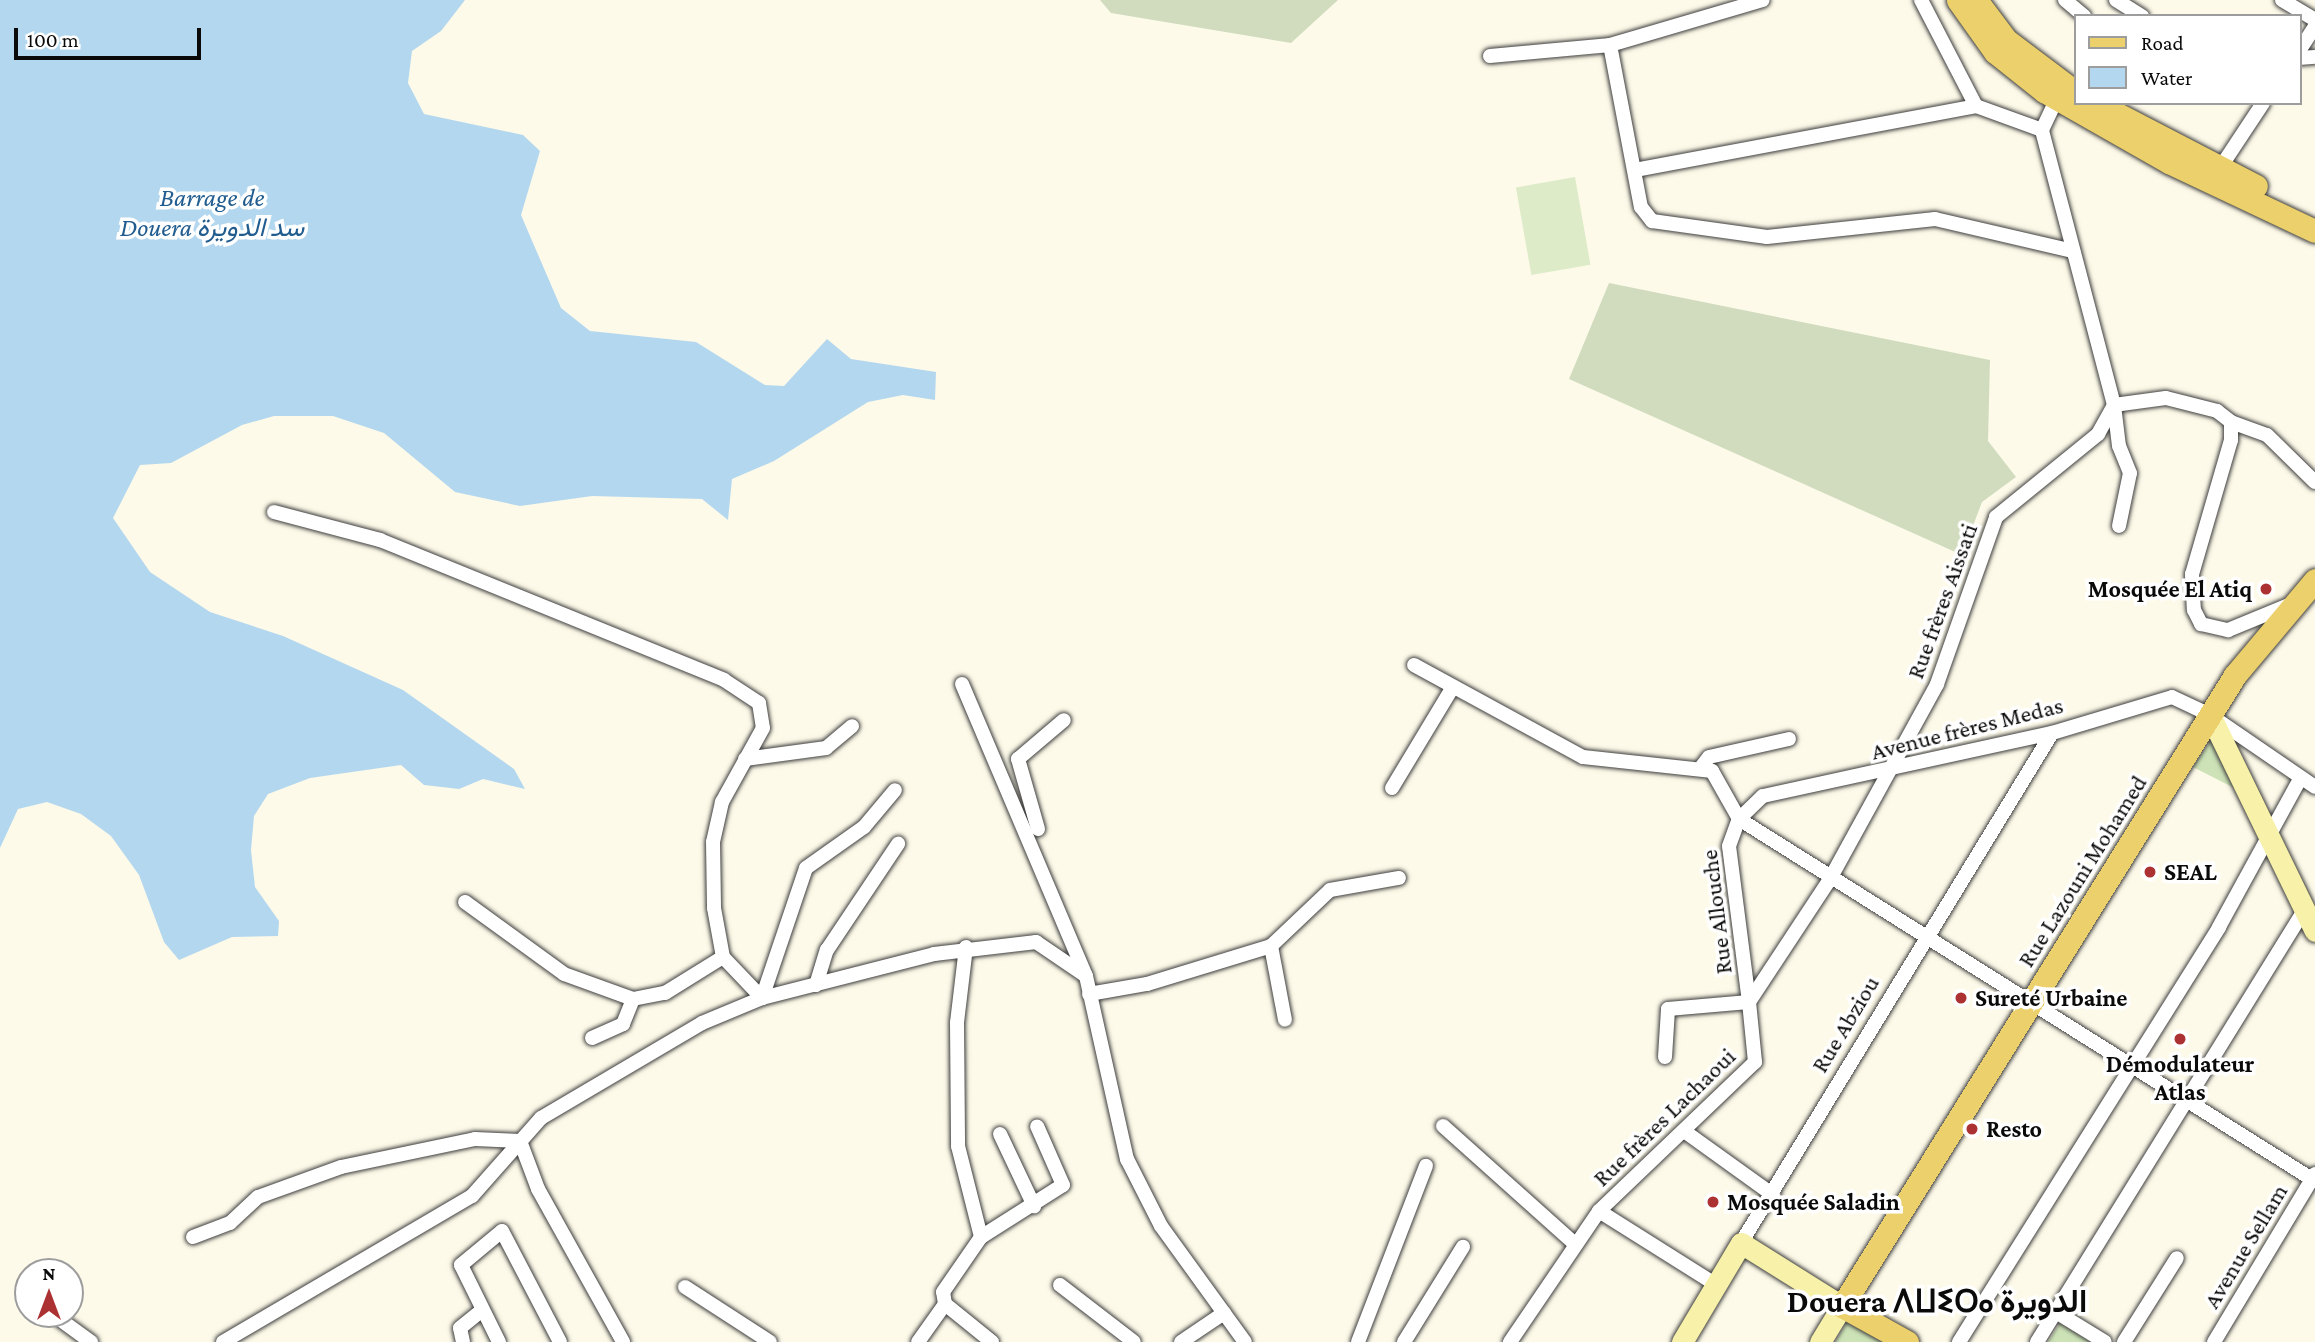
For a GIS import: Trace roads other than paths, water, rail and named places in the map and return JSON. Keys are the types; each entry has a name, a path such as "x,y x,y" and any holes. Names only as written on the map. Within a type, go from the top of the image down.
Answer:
{"main road":[{"path":"1958,0 1995,52 2065,92"},
{"path":"1976,0 2006,40 2065,92"},
{"path":"2088,105 2315,231"},
{"path":"2100,105 2315,216"},
{"name":"Rue Lazouni Mohamed","path":"1842,1306 2210,715 2294,603 2315,580"},
{"path":"1842,1306 1899,1340"}],"street":[{"path":"1490,56 1610,45 1763,0"},
{"path":"1921,0 1976,106"},
{"path":"2065,0 2082,14"},
{"path":"2116,0 2139,14"},
{"path":"2282,0 2315,20"},
{"path":"2301,48 2315,26"},
{"path":"1610,45 1642,213 1657,222 1767,237 1935,219 2073,251"},
{"path":"2065,92 2042,130 2114,405 2119,446 2130,473 2119,526"},
{"path":"2220,168 2262,105"},
{"path":"1635,170 1976,106 2042,130"},
{"path":"2114,405 2194,400 2231,422 2267,435 2315,482"},
{"name":"Rue frères Aissati","path":"1830,879 1937,684 1996,517 2098,434 2114,405"},
{"path":"2231,422 2192,574 2194,610 2201,624 2228,630 2294,603"},
{"path":"274,512 380,540 724,680 759,703 765,717 722,802 713,842 714,908 723,957 762,998"},
{"path":"1414,665 1583,757 1702,766 1719,780 1739,819 1926,942 2314,1178"},
{"path":"962,684 1042,861 1086,976 1127,1159 1161,1226 1245,1342"},
{"path":"1392,788 1454,687"},
{"name":"Avenue frères Medas","path":"1739,819 1763,796 1891,771 2052,733 2172,697 2210,715 2315,787"},
{"path":"2210,715 2315,931"},
{"path":"1042,861 1016,764 1064,720"},
{"path":"746,759 826,748 852,726"},
{"name":"Rue Abziou","path":"1682,1342 2052,733"},
{"path":"1702,766 1709,757 1789,740"},
{"path":"1959,1342 2133,1067 2300,779"},
{"path":"762,998 806,868 864,827 895,790"},
{"name":"Rue Allouche","path":"1739,819 1730,833 1729,867 1749,1002"},
{"path":"816,985 827,950 898,844"},
{"path":"1089,994 1147,984 1271,946 1330,890 1399,878"},
{"path":"1665,1057 1668,1009 1749,1002 1830,879"},
{"path":"465,902 564,974 633,999 665,993 723,957"},
{"path":"2037,1342 2305,909"},
{"path":"223,1342 244,1336 471,1196 541,1118 642,1056 762,998 966,947 1036,942 1086,976"},
{"path":"1271,946 1285,1020"},
{"path":"966,947 957,1023 958,1146 981,1237"},
{"path":"592,1038 623,1024 633,999"},
{"name":"Rue frères Lachaoui","path":"1510,1342 1598,1211 1755,1062 1749,1002"},
{"path":"918,1342 945,1304 945,1285 981,1237 1058,1191 1064,1178 1037,1126"},
{"path":"1443,1126 1574,1243"},
{"path":"1684,1131 1773,1195"},
{"path":"1000,1134 1034,1206"},
{"path":"193,1237 230,1223 258,1198 341,1167 475,1139 520,1141"},
{"path":"520,1141 538,1189 623,1342"},
{"path":"1358,1342 1426,1166"},
{"name":"Avenue Sellam","path":"2214,1342 2314,1178"},
{"path":"1598,1211 1718,1286"},
{"path":"499,1342 480,1311 461,1265 502,1231 560,1342"},
{"path":"1741,1243 1842,1306"},
{"path":"1404,1342 1464,1247"},
{"path":"2124,1342 2177,1258"},
{"path":"1060,1285 1134,1342"},
{"path":"685,1287 769,1342"},
{"path":"945,1304 992,1342"},
{"name":"Rue Lazouni Mohamed","path":"1820,1342 1842,1306"},
{"path":"463,1342 460,1328 480,1311"},
{"path":"2056,1311 2105,1342"},
{"path":"1181,1342 1224,1313"},
{"path":"72,1328 91,1342"}],"water":[{"name":"Barrage de Douera سد الدويرة","path":"0,0 465,0 441,31 412,51 408,83 424,114 523,135 540,151 521,215 561,308 590,331 696,342 765,385 784,386 827,339 851,359 936,372 935,400 903,395 868,402 774,461 732,479 728,520 702,499 592,496 520,506 455,492 384,433 333,416 274,416 242,425 171,463 140,465 113,518 150,572 210,612 283,636 403,690 514,769 525,789 483,779 459,789 424,785 401,765 310,778 268,794 254,816 251,850 255,887 279,921 278,936 232,937 179,960 164,942 139,875 111,836 81,814 47,802 18,809 0,848"}],"place":[{"name":"Mosquée El Atiq","path":"2266,589"},
{"name":"SEAL","path":"2150,872"},
{"name":"Sureté Urbaine","path":"1961,998"},
{"name":"Démodulateur Atlas","path":"2180,1039"},
{"name":"Resto","path":"1972,1129"},
{"name":"Mosquée Saladin","path":"1713,1202"}],"district":[{"name":"Douera ⴷⵡⵉⵔⴰ الدويرة","path":"1937,1301"}]}
